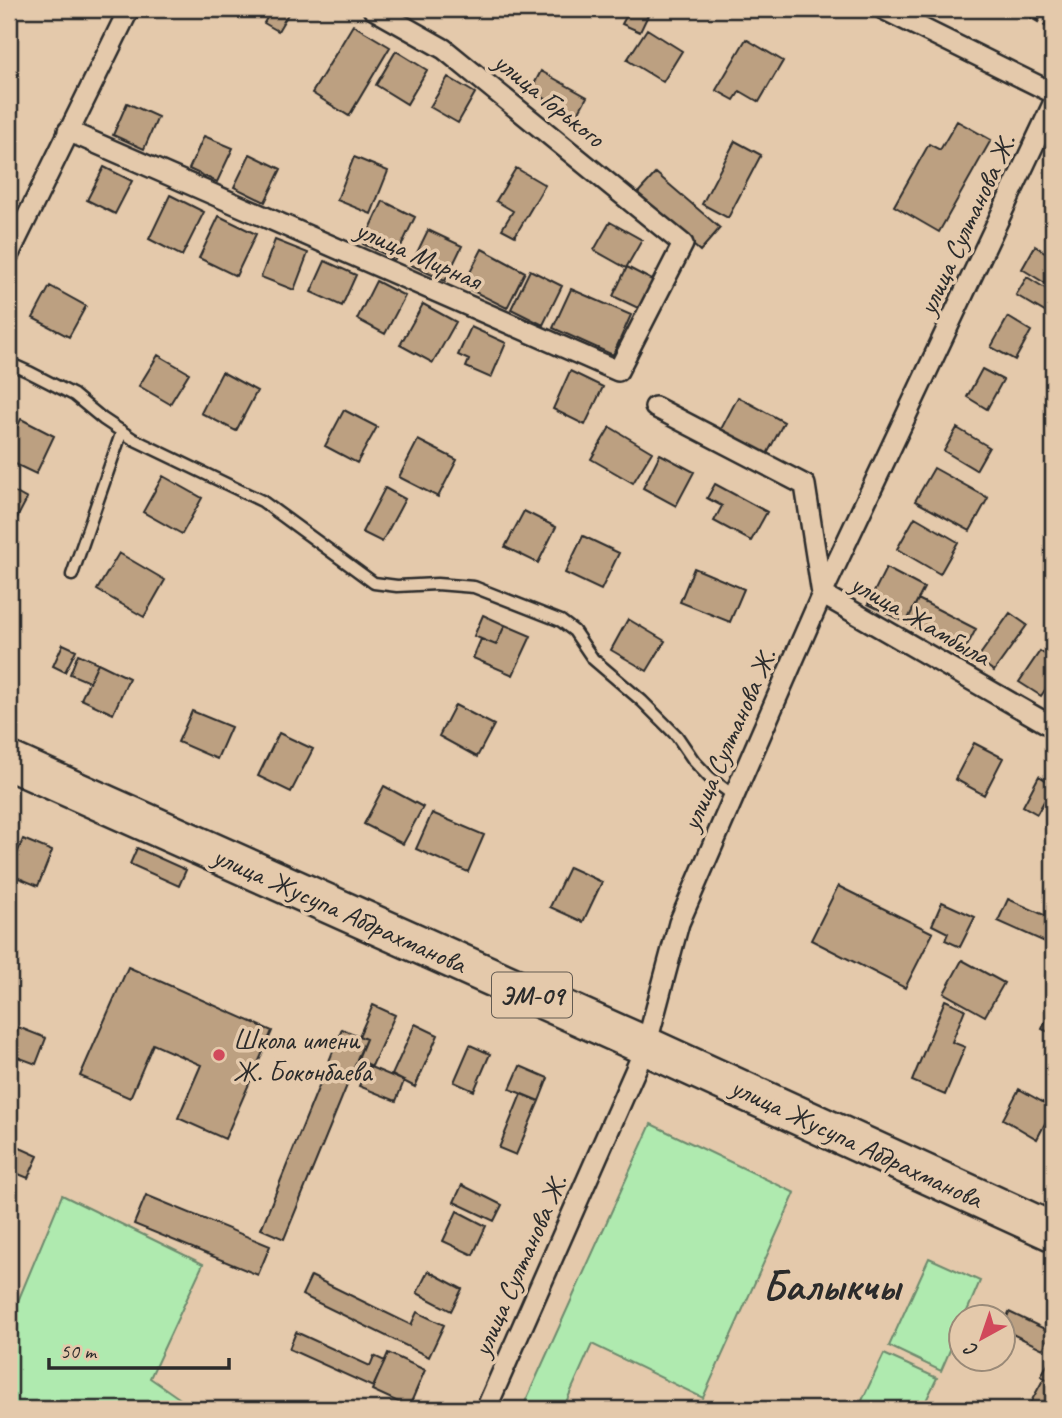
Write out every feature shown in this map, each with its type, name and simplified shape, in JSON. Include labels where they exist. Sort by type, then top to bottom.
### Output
[{"type":"highway","name":"улица Жусупа Абдрахманова","points":[[9,761],[646,1046],[1053,1232]]},
{"type":"street","points":[[9,254],[129,9]]},
{"type":"street","name":"улица Горького","points":[[373,9],[444,49],[683,244]]},
{"type":"street","points":[[883,9],[1053,93]]},
{"type":"street","name":"улица Султанова Ж.","points":[[486,1409],[646,1046],[679,923],[734,796],[822,594],[1053,104]]},
{"type":"street","name":"улица Мирная","points":[[68,131],[618,371],[683,244]]},
{"type":"street","name":"улица Жамбыла","points":[[655,407],[805,485],[822,594],[1053,727]]},
{"type":"lane","points":[[9,363],[74,396],[133,439],[262,501],[374,583],[474,587],[561,621],[574,631],[593,659],[642,701],[677,736],[709,777],[734,796]]},
{"type":"lane","points":[[72,575],[122,431]]},
{"type":"green space","points":[[651,1124],[795,1193],[703,1398],[592,1344],[563,1409],[522,1409]]},
{"type":"green space","points":[[62,1195],[203,1264],[150,1378],[189,1405],[187,1409],[9,1409],[9,1304],[16,1306]]},
{"type":"green space","points":[[929,1258],[980,1281],[971,1302],[946,1302],[946,1359],[941,1371],[889,1346]]},
{"type":"green space","points":[[884,1354],[937,1378],[922,1409],[858,1409]]},
{"type":"building","points":[[272,9],[291,9],[278,31],[264,23]]},
{"type":"building","points":[[630,9],[651,9],[640,32],[622,24]]},
{"type":"building","points":[[353,25],[390,47],[349,116],[312,93]]},
{"type":"building","points":[[647,29],[682,51],[663,82],[627,60]]},
{"type":"building","points":[[746,39],[783,61],[759,102],[740,91],[734,100],[716,90]]},
{"type":"building","points":[[396,51],[427,70],[407,104],[376,85]]},
{"type":"building","points":[[541,71],[587,97],[576,117],[531,90]]},
{"type":"building","points":[[448,77],[475,93],[458,123],[430,107]]},
{"type":"building","points":[[127,103],[158,117],[144,149],[113,135]]},
{"type":"building","points":[[957,121],[991,140],[939,232],[894,206],[929,144],[940,150]]},
{"type":"building","points":[[204,136],[233,148],[217,182],[189,169]]},
{"type":"building","points":[[735,141],[761,155],[728,218],[702,204]]},
{"type":"building","points":[[250,154],[281,169],[265,202],[234,187]]},
{"type":"building","points":[[354,157],[388,171],[371,214],[337,200]]},
{"type":"building","points":[[104,167],[132,181],[115,214],[87,200]]},
{"type":"building","points":[[516,168],[545,185],[515,236],[502,229],[513,211],[496,201]]},
{"type":"building","points":[[656,173],[720,228],[700,251],[636,195]]},
{"type":"building","points":[[170,195],[204,212],[182,256],[149,239]]},
{"type":"building","points":[[383,201],[415,217],[395,259],[363,244]]},
{"type":"building","points":[[219,216],[256,234],[236,276],[199,258]]},
{"type":"building","points":[[610,222],[642,240],[626,268],[594,250]]},
{"type":"building","points":[[428,230],[462,246],[445,281],[411,265]]},
{"type":"building","points":[[275,240],[308,253],[294,290],[261,277]]},
{"type":"building","points":[[1035,246],[1053,257],[1053,288],[1022,269]]},
{"type":"building","points":[[482,249],[525,272],[507,308],[463,286]]},
{"type":"building","points":[[325,261],[356,275],[342,306],[311,292]]},
{"type":"building","points":[[627,267],[654,281],[640,309],[613,296]]},
{"type":"building","points":[[530,270],[562,286],[543,325],[511,309]]},
{"type":"building","points":[[1027,277],[1053,293],[1053,309],[1050,315],[1016,295]]},
{"type":"building","points":[[376,281],[405,296],[385,334],[357,319]]},
{"type":"building","points":[[50,286],[86,306],[69,337],[33,318]]},
{"type":"building","points":[[571,289],[631,315],[613,355],[553,328]]},
{"type":"building","points":[[423,304],[456,322],[433,363],[400,345]]},
{"type":"building","points":[[1008,317],[1031,331],[1015,360],[991,347]]},
{"type":"building","points":[[471,327],[506,343],[491,378],[466,367],[469,360],[458,355]]},
{"type":"building","points":[[158,355],[189,373],[170,404],[139,386]]},
{"type":"building","points":[[982,369],[1003,380],[987,409],[967,397]]},
{"type":"building","points":[[570,371],[603,387],[585,425],[553,409]]},
{"type":"building","points":[[222,372],[257,391],[236,431],[201,413]]},
{"type":"building","points":[[738,397],[784,422],[766,456],[720,431]]},
{"type":"building","points":[[344,410],[377,427],[357,463],[325,446]]},
{"type":"building","points":[[21,419],[54,436],[36,474],[9,461],[9,444]]},
{"type":"building","points":[[610,427],[652,452],[633,483],[591,459]]},
{"type":"building","points":[[957,428],[989,447],[976,470],[944,451]]},
{"type":"building","points":[[418,440],[457,460],[438,497],[399,477]]},
{"type":"building","points":[[660,454],[694,472],[676,506],[643,488]]},
{"type":"building","points":[[934,468],[988,498],[970,531],[915,501]]},
{"type":"building","points":[[163,476],[202,498],[182,534],[143,512]]},
{"type":"building","points":[[715,484],[767,512],[751,541],[714,521],[722,506],[707,498]]},
{"type":"building","points":[[385,488],[405,499],[382,542],[362,532]]},
{"type":"building","points":[[9,489],[27,499],[9,533]]},
{"type":"building","points":[[524,511],[556,527],[538,563],[505,547]]},
{"type":"building","points":[[915,517],[958,542],[940,574],[897,549]]},
{"type":"building","points":[[583,536],[619,553],[601,590],[565,573]]},
{"type":"building","points":[[119,553],[165,580],[144,617],[97,590]]},
{"type":"building","points":[[694,568],[744,589],[730,622],[680,602]]},
{"type":"building","points":[[886,568],[924,588],[906,623],[868,604]]},
{"type":"building","points":[[918,599],[976,629],[964,652],[906,623]]},
{"type":"building","points":[[1010,613],[1027,625],[994,671],[977,659]]},
{"type":"building","points":[[483,615],[505,625],[496,645],[474,636]]},
{"type":"building","points":[[628,619],[665,641],[647,671],[611,650]]},
{"type":"building","points":[[505,625],[531,636],[513,675],[473,658],[481,639],[496,645]]},
{"type":"building","points":[[63,644],[76,650],[65,672],[53,666]]},
{"type":"building","points":[[1040,651],[1053,660],[1053,678],[1041,696],[1019,682]]},
{"type":"building","points":[[78,654],[98,663],[89,682],[70,674]]},
{"type":"building","points":[[98,663],[129,678],[113,714],[81,699]]},
{"type":"building","points":[[455,705],[494,725],[477,757],[439,736]]},
{"type":"building","points":[[192,711],[231,727],[217,759],[178,742]]},
{"type":"building","points":[[279,733],[313,749],[291,792],[258,776]]},
{"type":"building","points":[[974,743],[1003,758],[984,795],[955,779]]},
{"type":"building","points":[[1039,776],[1053,785],[1037,814],[1023,806]]},
{"type":"building","points":[[384,786],[423,807],[403,844],[364,824]]},
{"type":"building","points":[[432,813],[484,835],[468,872],[416,849]]},
{"type":"building","points":[[23,839],[52,851],[38,886],[9,874]]},
{"type":"building","points":[[137,848],[186,870],[179,886],[130,864]]},
{"type":"building","points":[[569,867],[602,882],[583,922],[550,907]]},
{"type":"building","points":[[838,886],[933,933],[905,988],[811,940]]},
{"type":"building","points":[[1008,899],[1053,919],[1045,942],[998,921]]},
{"type":"building","points":[[942,902],[975,917],[960,947],[945,940],[948,933],[932,925]]},
{"type":"building","points":[[962,960],[1004,983],[985,1016],[944,993]]},
{"type":"building","name":"Школа имени Ж. Боконбаева","points":[[128,967],[272,1031],[225,1139],[178,1118],[201,1065],[153,1044],[130,1098],[80,1076]]},
{"type":"building","points":[[945,1000],[965,1009],[952,1042],[965,1047],[945,1095],[912,1081]]},
{"type":"building","points":[[1053,1004],[1053,1034],[1042,1029]]},
{"type":"building","points":[[373,1005],[395,1015],[372,1066],[357,1059],[366,1039],[359,1036]]},
{"type":"building","points":[[415,1024],[438,1035],[415,1087],[392,1075]]},
{"type":"building","points":[[18,1027],[46,1038],[36,1064],[9,1054]]},
{"type":"building","points":[[342,1029],[366,1039],[284,1239],[261,1229]]},
{"type":"building","points":[[470,1045],[490,1054],[474,1091],[454,1082]]},
{"type":"building","points":[[368,1066],[404,1081],[396,1101],[359,1086]]},
{"type":"building","points":[[520,1066],[548,1078],[539,1101],[510,1089]]},
{"type":"building","points":[[1019,1089],[1053,1108],[1037,1139],[1003,1119]]},
{"type":"building","points":[[521,1094],[539,1101],[516,1155],[499,1148]]},
{"type":"building","points":[[9,1143],[38,1156],[28,1178],[9,1170]]},
{"type":"building","points":[[462,1185],[502,1205],[494,1221],[454,1202]]},
{"type":"building","points":[[146,1195],[270,1246],[258,1275],[134,1224]]},
{"type":"building","points":[[457,1211],[486,1226],[473,1255],[443,1241]]},
{"type":"building","points":[[428,1271],[462,1289],[451,1311],[417,1293]]},
{"type":"building","points":[[311,1276],[411,1325],[417,1312],[444,1325],[429,1357],[302,1295]]},
{"type":"building","points":[[1016,1315],[1051,1332],[1043,1349],[1016,1336]]},
{"type":"building","points":[[296,1332],[370,1366],[374,1356],[385,1361],[373,1387],[289,1349]]},
{"type":"building","points":[[388,1353],[425,1370],[409,1407],[372,1390]]},
{"type":"building","points":[[1053,1354],[1053,1383],[1041,1376]]},
{"type":"building","points":[[1044,1378],[1053,1383],[1052,1409],[1027,1409]]},
{"type":"railway","points":[[1018,9],[1053,29]]},
{"type":"place","name":"Школа имени Ж. Боконбаева","points":[[219,1055]]},
{"type":"district","name":"Балыкчы","points":[[831,1285]]}]
